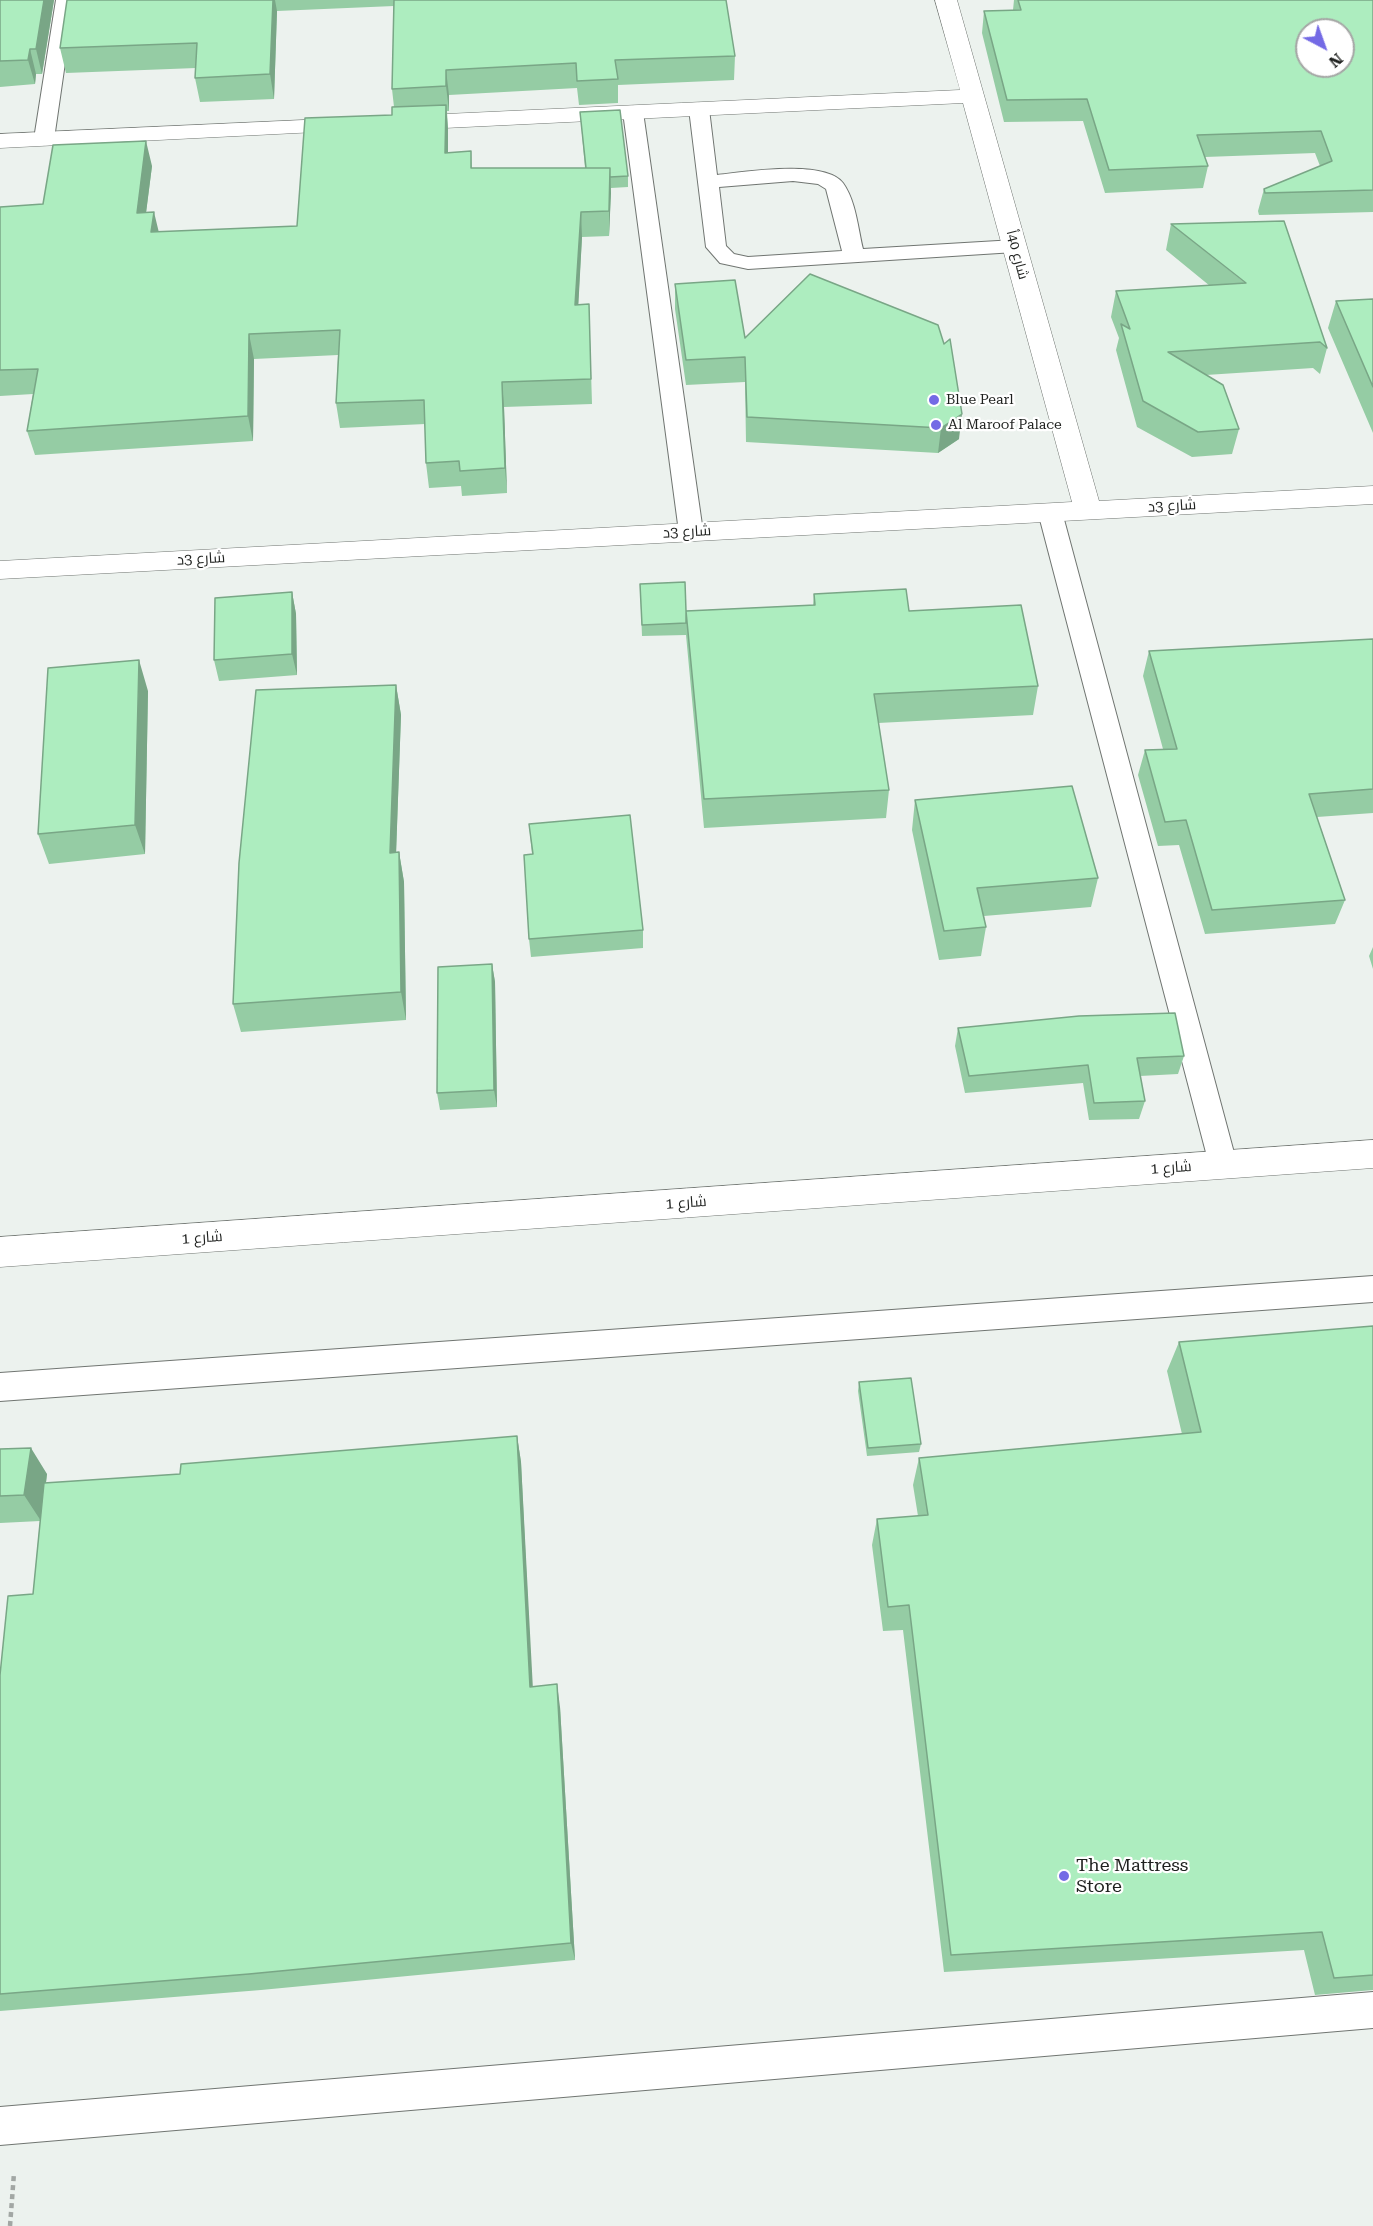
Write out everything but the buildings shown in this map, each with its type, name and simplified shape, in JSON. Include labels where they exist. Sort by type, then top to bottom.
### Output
[{"type":"street","name":"شارع 40أ","points":[[946,0],[1088,511]]},
{"type":"street","points":[[0,141],[973,96]]},
{"type":"street","name":"شارع 3د","points":[[0,570],[1373,495]]},
{"type":"street","name":"شارع 1","points":[[0,1252],[1373,1154]]},
{"type":"lane","points":[[44,139],[65,0]]},
{"type":"lane","points":[[699,109],[706,182],[716,246],[727,259],[748,263],[1015,246]]},
{"type":"lane","points":[[633,112],[691,532]]},
{"type":"lane","points":[[706,182],[803,175],[826,179],[837,191],[854,256]]},
{"type":"lane","points":[[1050,512],[1223,1164]]},
{"type":"lane","points":[[0,1387],[1373,1289]]},
{"type":"lane","points":[[0,2126],[1373,2010]]},
{"type":"place","name":"Blue Pearl","points":[[934,400]]},
{"type":"place","name":"Al Maroof Palace","points":[[936,425]]},
{"type":"place","name":"The Mattress Store","points":[[1064,1876]]}]
